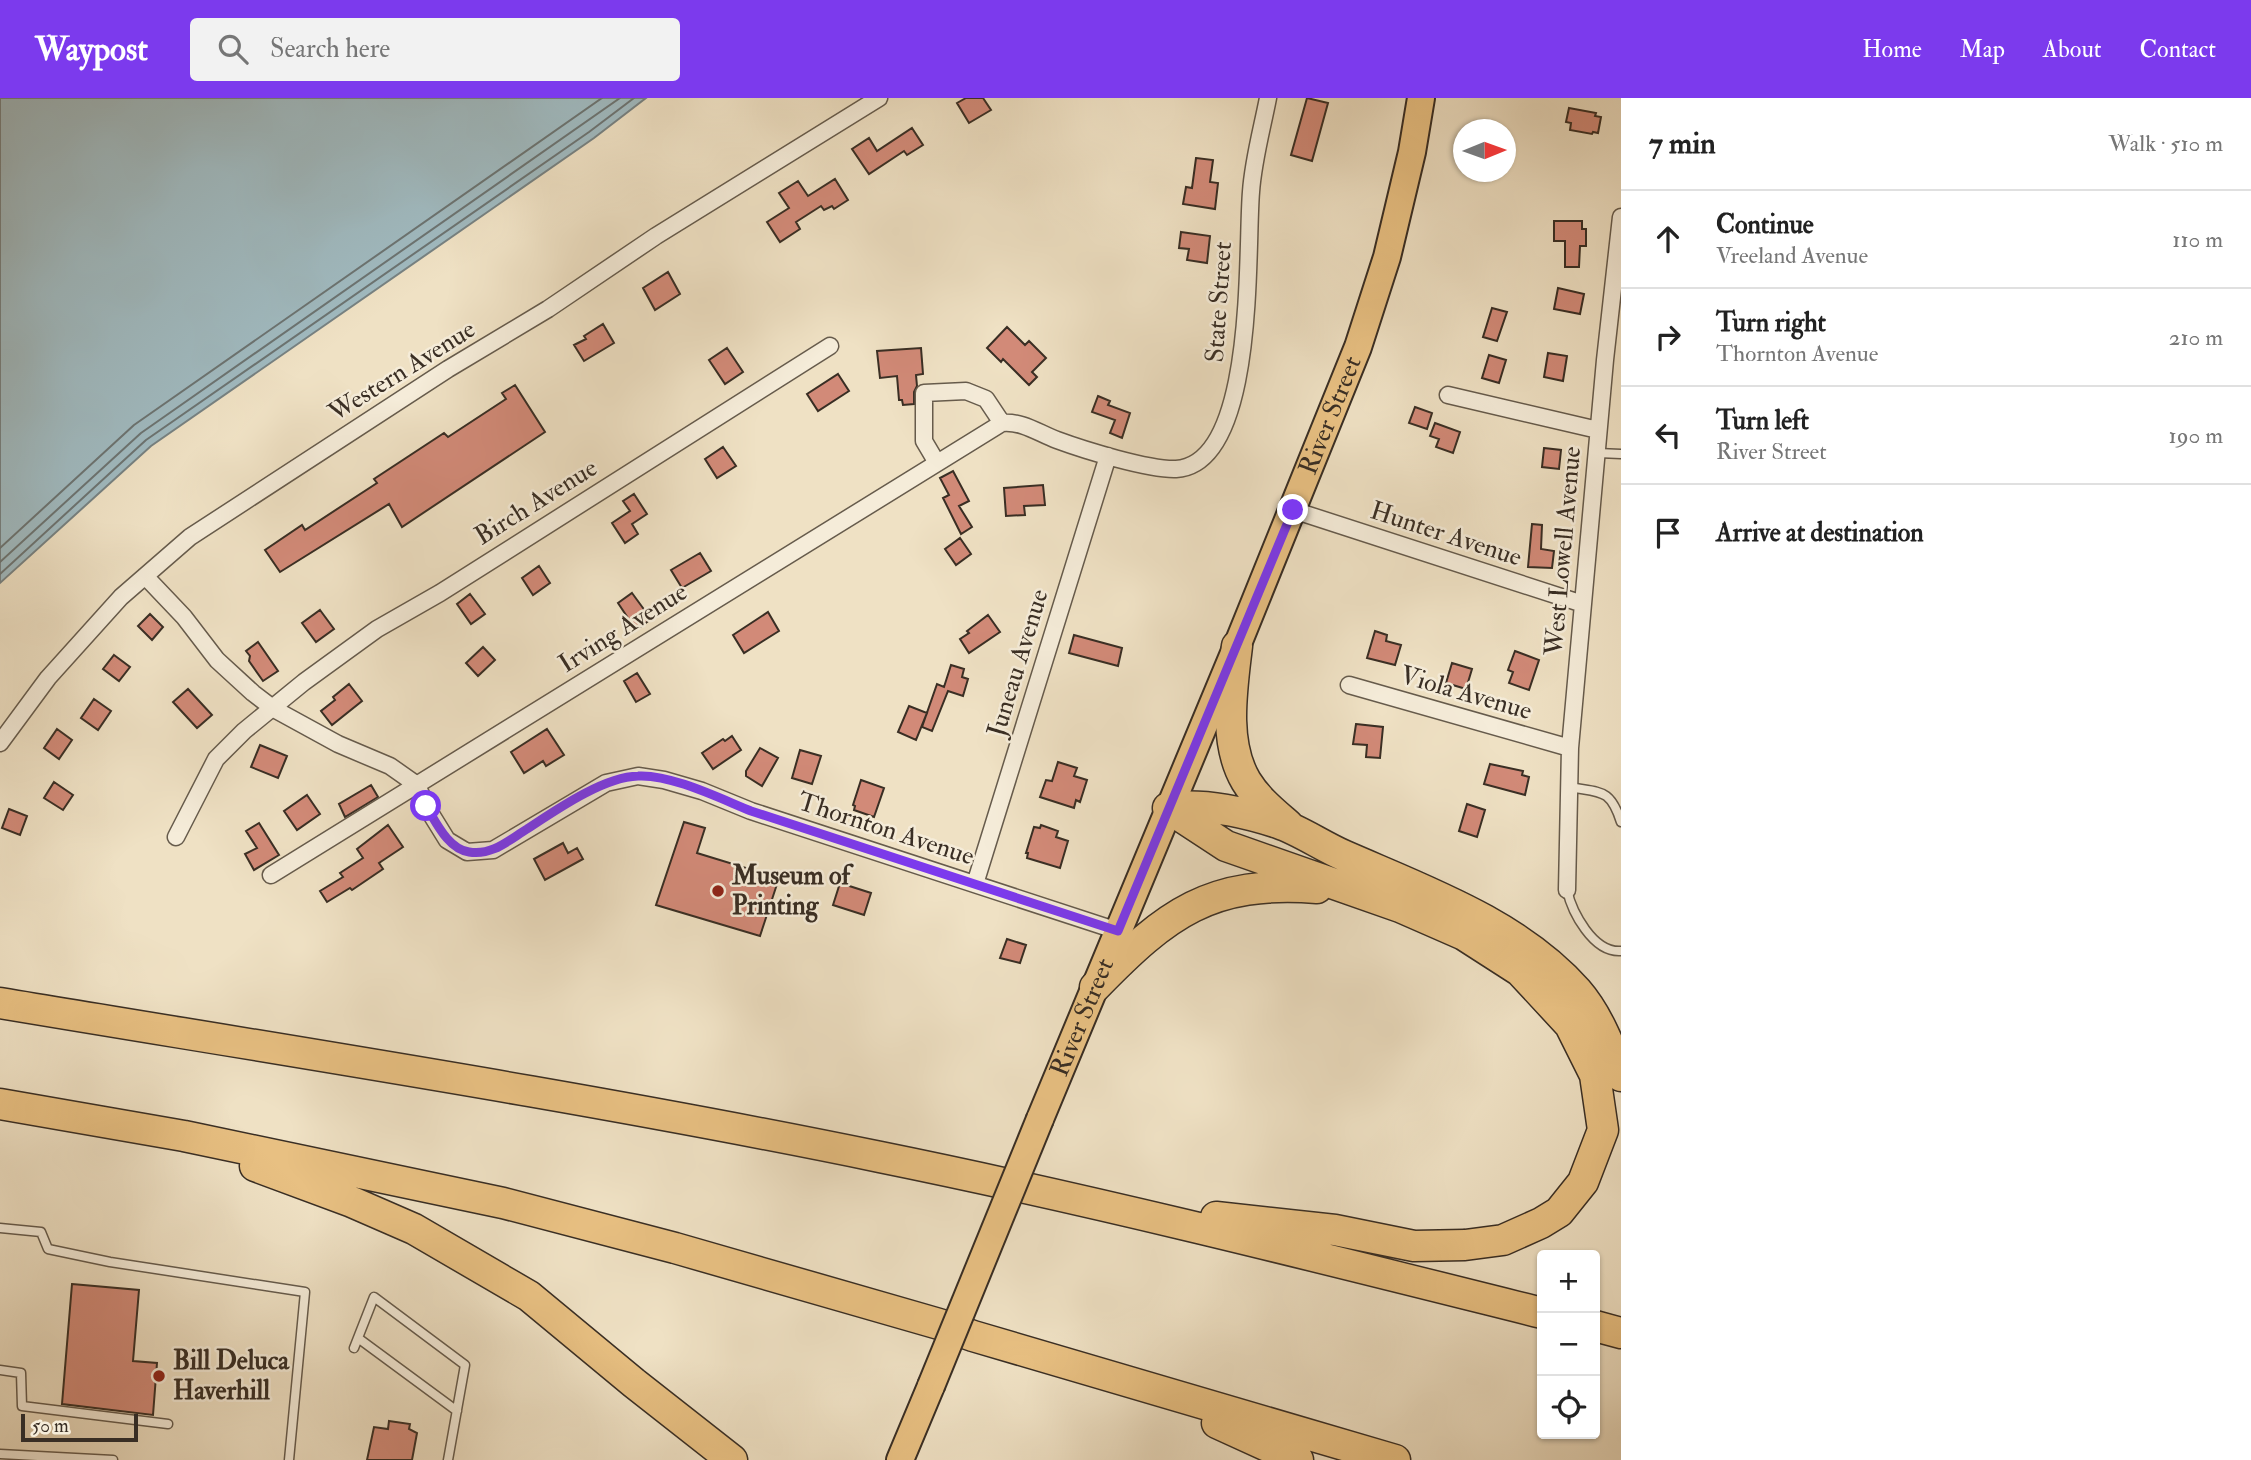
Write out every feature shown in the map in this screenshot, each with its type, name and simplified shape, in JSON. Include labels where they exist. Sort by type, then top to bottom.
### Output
[{"type":"highway","points":[[1237,646],[1231,699],[1234,746],[1245,779],[1262,802],[1296,832]]},
{"type":"highway","points":[[1168,808],[1207,806],[1279,823],[1472,914],[1536,953],[1578,992],[1604,1033],[1621,1076]]},
{"type":"highway","points":[[1095,1204],[1335,1230],[1414,1246],[1465,1245],[1503,1240],[1559,1212],[1583,1182],[1603,1130],[1595,1075],[1570,1026],[1520,971],[1464,935],[1400,907],[1226,846],[1168,808]]},
{"type":"highway","points":[[1095,987],[1136,945],[1161,925],[1198,902],[1256,889],[1292,886],[1345,889]]},
{"type":"highway","points":[[0,1003],[626,1107],[882,1157],[1095,1204],[1537,1312]]},
{"type":"highway","points":[[0,1104],[184,1136],[503,1203],[675,1248],[939,1324],[1395,1460]]},
{"type":"highway","points":[[184,1136],[280,1176],[352,1202],[414,1229],[467,1258],[529,1296],[634,1384],[732,1460]]},
{"type":"highway","points":[[1600,1327],[1621,1333]]},
{"type":"highway","points":[[1118,1379],[1298,1460]]},
{"type":"main road","name":"River Street","points":[[900,1460],[1358,347],[1387,257],[1412,152],[1421,98]]},
{"type":"street","name":"Western Avenue","points":[[0,743],[48,678],[121,597],[190,537],[448,369],[548,309],[656,236],[879,98]]},
{"type":"street","name":"State Street","points":[[1002,423],[1024,425],[1056,440],[1108,456],[1162,468],[1188,467],[1207,456],[1222,429],[1233,400],[1243,345],[1252,180],[1268,98]]},
{"type":"street","name":"West Lowell Avenue","points":[[1567,890],[1570,748],[1598,430],[1621,217]]},
{"type":"street","name":"Birch Avenue","points":[[176,837],[216,759],[244,731],[304,682],[377,629],[440,593],[830,346]]},
{"type":"street","points":[[937,463],[924,442],[924,393],[966,391],[986,399],[1002,423]]},
{"type":"street","points":[[1448,396],[1598,430]]},
{"type":"street","name":"Irving Avenue","points":[[271,875],[1002,423]]},
{"type":"street","name":"Juneau Avenue","points":[[975,884],[1108,456]]},
{"type":"street","name":"Hunter Avenue","points":[[1293,510],[1583,604]]},
{"type":"street","points":[[145,576],[184,617],[217,660],[274,709],[338,744],[390,766],[417,785]]},
{"type":"street","name":"Viola Avenue","points":[[1349,685],[1570,748]]},
{"type":"street","name":"Thornton Avenue","points":[[417,785],[447,839],[467,852],[493,850],[606,783],[638,776],[702,791],[751,811],[1118,931]]},
{"type":"lane","points":[[1598,453],[1621,454]]},
{"type":"lane","points":[[1569,787],[1607,794],[1614,802],[1621,822]]},
{"type":"lane","points":[[1567,890],[1571,906],[1585,930],[1607,947],[1621,951]]},
{"type":"lane","points":[[0,1228],[41,1232],[48,1249],[110,1262],[305,1292],[289,1460]]},
{"type":"lane","points":[[354,1348],[374,1297],[465,1365],[448,1460]]},
{"type":"lane","points":[[358,1338],[457,1411]]},
{"type":"lane","points":[[0,1370],[21,1373],[22,1405],[168,1424]]},
{"type":"lane","points":[[0,1454],[113,1460]]},
{"type":"water","points":[[0,98],[646,98],[594,138],[151,446],[0,583]]},
{"type":"building","points":[[966,98],[983,98],[991,110],[969,123],[957,103]]},
{"type":"building","points":[[1307,98],[1328,103],[1312,161],[1291,155]]},
{"type":"building","points":[[1569,108],[1596,113],[1595,116],[1601,117],[1598,133],[1570,130],[1571,123],[1566,122]]},
{"type":"building","points":[[912,128],[923,145],[907,155],[904,151],[869,174],[852,149],[869,138],[877,151]]},
{"type":"building","points":[[1196,158],[1213,160],[1210,182],[1218,183],[1215,209],[1183,204],[1186,187],[1192,188]]},
{"type":"building","points":[[835,179],[848,200],[834,209],[832,206],[824,210],[821,206],[796,222],[800,229],[780,242],[767,222],[789,208],[779,193],[798,181],[808,196]]},
{"type":"building","points":[[1554,221],[1582,221],[1582,229],[1586,229],[1586,246],[1580,246],[1579,267],[1565,267],[1565,241],[1554,241]]},
{"type":"building","points":[[1181,232],[1210,236],[1207,263],[1187,260],[1189,249],[1179,248]]},
{"type":"building","points":[[668,272],[680,294],[655,310],[643,288]]},
{"type":"building","points":[[1558,288],[1584,294],[1580,314],[1554,309]]},
{"type":"building","points":[[1492,308],[1507,312],[1497,341],[1483,337]]},
{"type":"building","points":[[603,324],[614,343],[584,361],[574,345],[586,339],[584,336]]},
{"type":"building","points":[[1007,327],[1025,345],[1029,341],[1046,358],[1032,372],[1037,377],[1029,385],[1003,359],[1001,362],[987,348]]},
{"type":"building","points":[[727,348],[743,372],[725,384],[709,360]]},
{"type":"building","points":[[921,348],[923,374],[916,375],[914,404],[903,405],[902,400],[899,400],[897,376],[880,378],[877,351]]},
{"type":"building","points":[[1548,353],[1567,356],[1563,381],[1544,377]]},
{"type":"building","points":[[1489,355],[1506,360],[1499,383],[1482,378]]},
{"type":"building","points":[[838,374],[849,391],[818,411],[807,394]]},
{"type":"building","points":[[515,385],[545,432],[402,527],[389,504],[280,572],[265,550],[302,525],[305,530],[377,483],[374,479],[444,433],[448,437],[506,399],[502,393]]},
{"type":"building","points":[[1098,396],[1110,401],[1108,405],[1130,413],[1122,438],[1110,433],[1115,420],[1092,412]]},
{"type":"building","points":[[1415,407],[1432,413],[1427,429],[1409,423]]},
{"type":"building","points":[[1435,423],[1460,432],[1453,453],[1436,447],[1439,439],[1430,436]]},
{"type":"building","points":[[723,447],[736,466],[717,478],[705,459]]},
{"type":"building","points":[[1544,448],[1561,450],[1559,469],[1542,467]]},
{"type":"building","points":[[953,471],[969,501],[959,506],[972,527],[961,534],[943,498],[949,495],[940,478]]},
{"type":"building","points":[[1043,485],[1045,505],[1024,506],[1025,515],[1006,516],[1004,488]]},
{"type":"building","points":[[634,494],[647,514],[632,524],[638,534],[625,543],[612,523],[630,511],[623,501]]},
{"type":"building","points":[[1532,524],[1542,525],[1541,549],[1554,551],[1552,568],[1528,567]]},
{"type":"building","points":[[960,538],[971,554],[956,565],[945,549]]},
{"type":"building","points":[[700,553],[711,571],[682,588],[671,570]]},
{"type":"building","points":[[539,566],[550,583],[533,595],[522,578]]},
{"type":"building","points":[[632,593],[651,619],[636,630],[618,603]]},
{"type":"building","points":[[470,594],[485,614],[471,624],[457,604]]},
{"type":"building","points":[[320,610],[334,629],[316,642],[302,623]]},
{"type":"building","points":[[768,612],[779,631],[744,653],[733,635]]},
{"type":"building","points":[[150,614],[163,627],[152,640],[138,626]]},
{"type":"building","points":[[988,615],[1000,632],[969,653],[960,639]]},
{"type":"building","points":[[1375,631],[1387,635],[1386,641],[1401,645],[1395,665],[1367,658]]},
{"type":"building","points":[[1074,635],[1122,648],[1118,666],[1069,653]]},
{"type":"building","points":[[258,642],[278,671],[263,681],[249,661],[250,656],[246,651]]},
{"type":"building","points":[[483,647],[495,660],[478,676],[466,663]]},
{"type":"building","points":[[1515,651],[1539,660],[1529,690],[1509,683],[1513,672],[1508,670]]},
{"type":"building","points":[[114,655],[130,667],[119,681],[103,669]]},
{"type":"building","points":[[1452,663],[1472,669],[1466,689],[1446,683]]},
{"type":"building","points":[[951,665],[964,669],[962,677],[968,679],[963,696],[948,691],[932,731],[922,727],[937,684],[944,687]]},
{"type":"building","points":[[637,673],[650,694],[636,702],[624,681]]},
{"type":"building","points":[[349,684],[362,701],[332,725],[321,711]]},
{"type":"building","points":[[188,689],[212,715],[197,728],[173,702]]},
{"type":"building","points":[[94,699],[111,711],[98,730],[81,718]]},
{"type":"building","points":[[909,706],[927,713],[916,740],[898,732]]},
{"type":"building","points":[[1356,724],[1383,727],[1380,758],[1366,757],[1367,745],[1353,744]]},
{"type":"building","points":[[57,729],[72,740],[59,759],[44,748]]},
{"type":"building","points":[[547,729],[564,755],[546,766],[543,761],[524,773],[511,752]]},
{"type":"building","points":[[732,736],[741,750],[713,769],[702,753]]},
{"type":"building","points":[[260,745],[287,756],[278,778],[251,767]]},
{"type":"building","points":[[760,748],[778,758],[762,786],[746,776],[746,771]]},
{"type":"building","points":[[800,750],[821,756],[812,784],[792,778]]},
{"type":"building","points":[[1058,762],[1077,768],[1074,776],[1087,780],[1080,802],[1076,800],[1074,808],[1040,797],[1046,780],[1052,781]]},
{"type":"building","points":[[1490,764],[1523,771],[1522,775],[1529,777],[1525,795],[1484,784]]},
{"type":"building","points":[[861,780],[884,788],[874,817],[854,810],[853,805]]},
{"type":"building","points":[[54,782],[73,795],[63,810],[44,798]]},
{"type":"building","points":[[371,785],[378,797],[345,817],[339,804]]},
{"type":"building","points":[[307,795],[320,814],[297,830],[284,811]]},
{"type":"building","points":[[1467,804],[1485,810],[1477,837],[1459,831]]},
{"type":"building","points":[[9,809],[27,816],[20,835],[2,828]]},
{"type":"building","name":"Museum of Printing","points":[[684,822],[705,828],[697,853],[779,878],[760,936],[656,905]]},
{"type":"building","points":[[259,823],[279,855],[254,870],[245,854],[257,848],[246,831]]},
{"type":"building","points":[[388,825],[403,847],[379,863],[383,869],[352,890],[350,888],[327,902],[320,891],[343,877],[340,873],[363,858],[357,849]]},
{"type":"building","points":[[1041,825],[1058,831],[1056,837],[1068,841],[1060,868],[1027,858],[1034,827],[1040,828]]},
{"type":"building","points":[[563,843],[568,853],[577,848],[583,859],[545,880],[534,859]]},
{"type":"building","points":[[840,883],[871,893],[864,915],[833,905]]},
{"type":"building","points":[[1007,939],[1026,945],[1020,963],[1000,958]]},
{"type":"building","points":[[72,1284],[139,1290],[133,1361],[157,1363],[153,1415],[62,1404]]},
{"type":"building","points":[[389,1421],[410,1424],[409,1429],[417,1433],[412,1460],[367,1460],[374,1427],[388,1429]]},
{"type":"place","name":"Museum of Printing","points":[[718,891]]},
{"type":"place","name":"Bill Deluca Haverhill","points":[[159,1376]]},
{"type":"route","points":[[426,806],[447,839],[467,852],[493,850],[606,783],[638,776],[664,780],[1118,931],[1293,510]]}]
